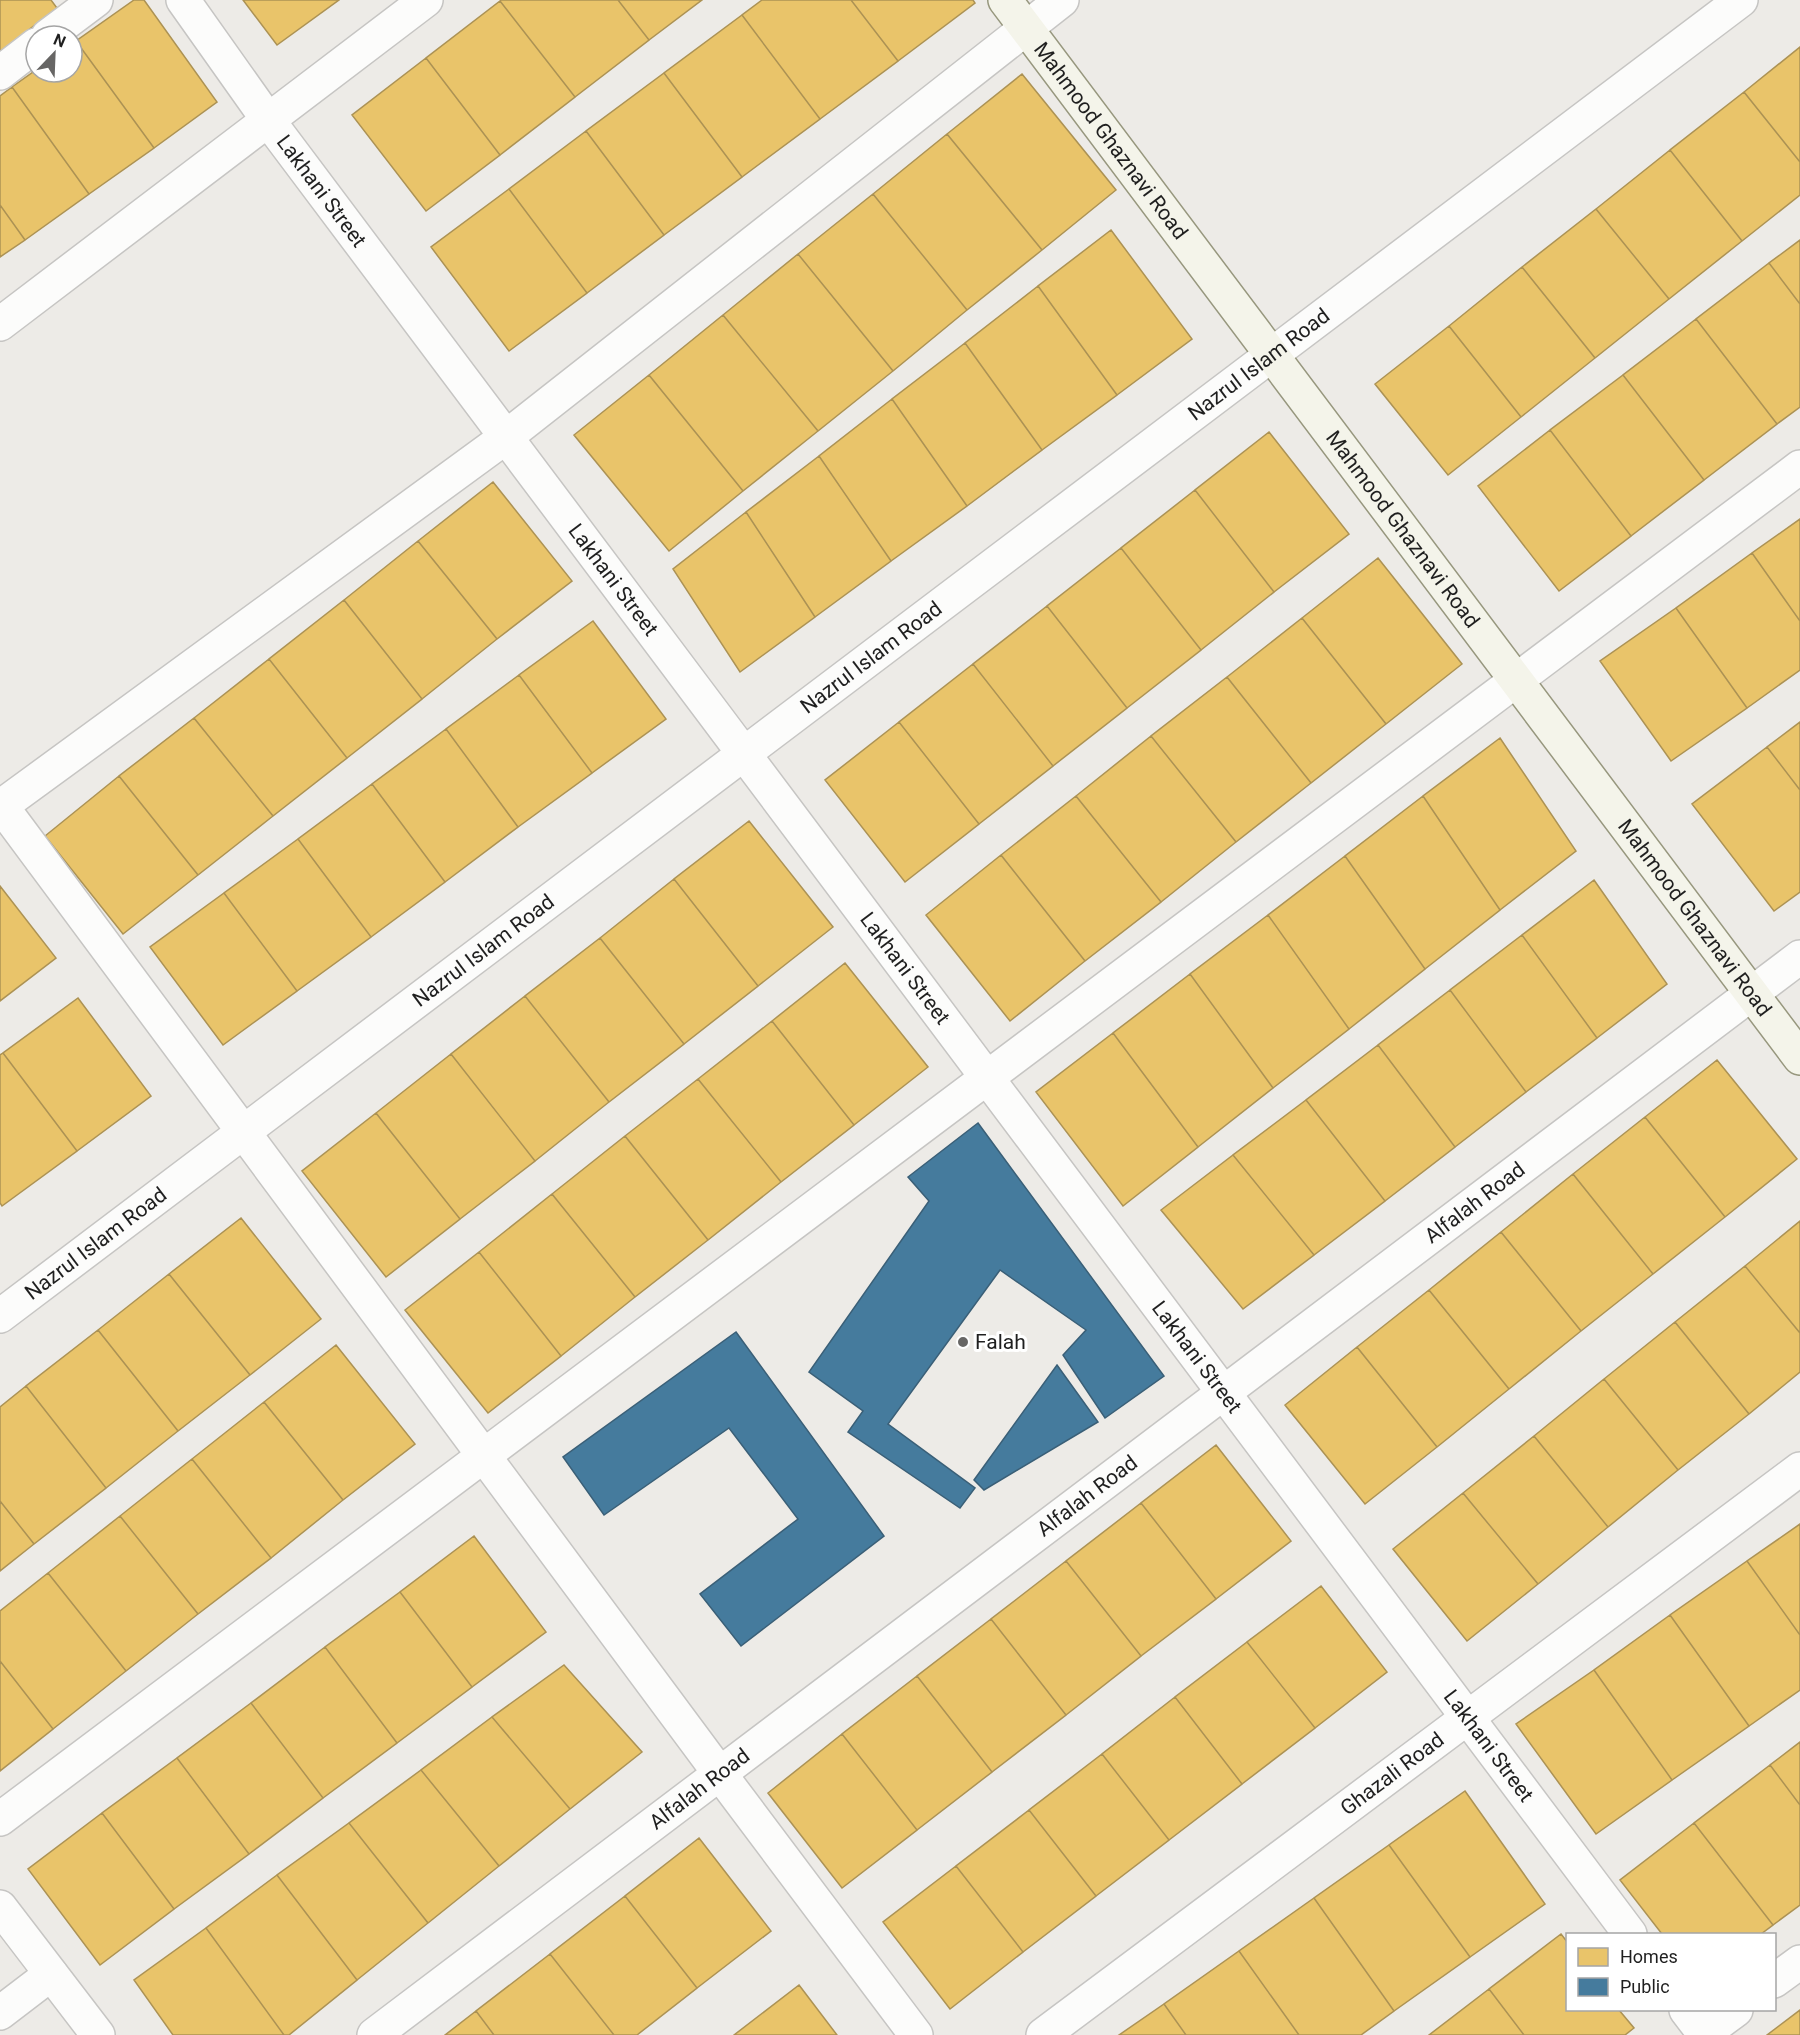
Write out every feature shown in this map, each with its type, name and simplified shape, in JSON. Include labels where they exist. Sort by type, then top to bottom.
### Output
[{"type":"street","points":[[64,24],[96,0]]},
{"type":"street","name":"Lakhani Street","points":[[183,0],[268,120],[1628,1933]]},
{"type":"street","points":[[0,324],[426,0]]},
{"type":"street","name":"Mahmood Ghaznavi Road","points":[[1005,0],[1800,1058]]},
{"type":"street","points":[[915,2035],[0,806],[506,437],[1062,0]]},
{"type":"street","name":"Nazrul Islam Road","points":[[0,1316],[1742,0]]},
{"type":"street","points":[[0,72],[24,54]]},
{"type":"street","points":[[0,1819],[1800,467]]},
{"type":"street","name":"Alfalah Road","points":[[374,2035],[1800,957]]},
{"type":"street","name":"Ghazali Road","points":[[1043,2035],[1800,1469]]},
{"type":"street","points":[[0,1907],[98,2035]]},
{"type":"street","points":[[1776,1980],[1800,1962]]},
{"type":"street","points":[[0,2013],[51,1974]]},
{"type":"street","points":[[1699,2028],[1734,2011]]},
{"type":"building: Homes","points":[[0,0],[51,0],[57,8],[36,24],[24,24],[24,33],[0,52]]},
{"type":"building: Homes","points":[[134,0],[144,0],[217,102],[154,148],[84,52],[84,35]]},
{"type":"building: Homes","points":[[243,0],[339,0],[277,45]]},
{"type":"building: Homes","points":[[501,0],[618,0],[649,40],[575,97]]},
{"type":"building: Homes","points":[[618,0],[702,0],[649,40]]},
{"type":"building: Homes","points":[[762,0],[851,0],[898,61],[820,119],[742,15]]},
{"type":"building: Homes","points":[[851,0],[973,0],[975,3],[898,61]]},
{"type":"building: Homes","points":[[500,1],[575,97],[500,155],[426,58]]},
{"type":"building: Homes","points":[[742,15],[820,119],[742,177],[664,73]]},
{"type":"building: Homes","points":[[1800,47],[1800,162],[1744,92]]},
{"type":"building: Homes","points":[[84,52],[154,148],[89,194],[12,87],[24,78],[24,84],[84,84]]},
{"type":"building: Homes","points":[[426,58],[500,155],[426,211],[352,115]]},
{"type":"building: Homes","points":[[664,73],[742,177],[664,235],[586,131]]},
{"type":"building: Homes","points":[[1022,74],[1116,190],[1042,250],[947,134]]},
{"type":"building: Homes","points":[[12,87],[89,194],[25,240],[0,205],[0,96]]},
{"type":"building: Homes","points":[[1744,92],[1800,162],[1800,195],[1742,241],[1670,150]]},
{"type":"building: Homes","points":[[586,131],[664,235],[587,293],[509,189]]},
{"type":"building: Homes","points":[[947,134],[1042,250],[967,310],[873,194]]},
{"type":"building: Homes","points":[[1670,150],[1742,241],[1669,299],[1596,209]]},
{"type":"building: Homes","points":[[509,189],[587,293],[509,351],[431,247]]},
{"type":"building: Homes","points":[[873,194],[967,310],[893,371],[798,254]]},
{"type":"building: Homes","points":[[0,205],[25,240],[0,257]]},
{"type":"building: Homes","points":[[1596,209],[1669,299],[1595,358],[1522,267]]},
{"type":"building: Homes","points":[[1111,230],[1192,339],[1117,395],[1038,286]]},
{"type":"building: Homes","points":[[1800,240],[1800,304],[1769,263]]},
{"type":"building: Homes","points":[[798,254],[893,371],[818,431],[723,315]]},
{"type":"building: Homes","points":[[1769,263],[1800,304],[1800,407],[1777,424],[1696,319]]},
{"type":"building: Homes","points":[[1522,267],[1595,358],[1521,417],[1449,326]]},
{"type":"building: Homes","points":[[1038,286],[1117,395],[1042,450],[965,343]]},
{"type":"building: Homes","points":[[723,315],[818,431],[743,491],[649,375]]},
{"type":"building: Homes","points":[[1696,319],[1777,424],[1704,480],[1623,375]]},
{"type":"building: Homes","points":[[1449,326],[1521,417],[1448,475],[1375,384]]},
{"type":"building: Homes","points":[[965,343],[1042,450],[967,506],[892,399]]},
{"type":"building: Homes","points":[[649,375],[743,491],[669,551],[574,435]]},
{"type":"building: Homes","points":[[1623,375],[1704,480],[1631,536],[1550,430]]},
{"type":"building: Homes","points":[[892,399],[967,506],[891,561],[819,456]]},
{"type":"building: Homes","points":[[1550,430],[1631,536],[1559,591],[1478,486]]},
{"type":"building: Homes","points":[[1269,432],[1349,534],[1274,592],[1195,490]]},
{"type":"building: Homes","points":[[819,456],[891,561],[815,617],[746,512]]},
{"type":"building: Homes","points":[[493,482],[572,581],[497,639],[418,541]]},
{"type":"building: Homes","points":[[1195,490],[1274,592],[1201,650],[1121,548]]},
{"type":"building: Homes","points":[[746,512],[815,617],[740,672],[673,569]]},
{"type":"building: Homes","points":[[1800,519],[1800,621],[1752,553]]},
{"type":"building: Homes","points":[[418,541],[497,639],[422,699],[344,600]]},
{"type":"building: Homes","points":[[1121,548],[1201,650],[1127,708],[1047,606]]},
{"type":"building: Homes","points":[[1752,553],[1800,621],[1800,670],[1747,708],[1676,608]]},
{"type":"building: Homes","points":[[1378,558],[1462,664],[1386,724],[1302,618]]},
{"type":"building: Homes","points":[[344,600],[422,699],[347,758],[269,659]]},
{"type":"building: Homes","points":[[1047,606],[1127,708],[1053,766],[973,664]]},
{"type":"building: Homes","points":[[1676,608],[1747,708],[1671,761],[1600,661]]},
{"type":"building: Homes","points":[[1302,618],[1386,724],[1311,783],[1227,677]]},
{"type":"building: Homes","points":[[593,621],[666,719],[592,773],[519,675]]},
{"type":"building: Homes","points":[[269,659],[347,758],[273,816],[194,718]]},
{"type":"building: Homes","points":[[973,664],[1053,766],[979,824],[899,722]]},
{"type":"building: Homes","points":[[519,675],[592,773],[518,827],[446,729]]},
{"type":"building: Homes","points":[[1227,677],[1311,783],[1236,842],[1151,736]]},
{"type":"building: Homes","points":[[194,718],[273,816],[198,875],[119,776]]},
{"type":"building: Homes","points":[[899,722],[979,824],[905,882],[825,780]]},
{"type":"building: Homes","points":[[1800,722],[1800,790],[1767,747]]},
{"type":"building: Homes","points":[[446,729],[518,827],[445,882],[372,784]]},
{"type":"building: Homes","points":[[1151,736],[1236,842],[1161,902],[1076,796]]},
{"type":"building: Homes","points":[[1500,738],[1576,851],[1500,910],[1423,796]]},
{"type":"building: Homes","points":[[1767,747],[1800,790],[1800,892],[1774,911],[1692,804]]},
{"type":"building: Homes","points":[[119,776],[198,875],[123,934],[45,836]]},
{"type":"building: Homes","points":[[372,784],[445,882],[371,937],[298,839]]},
{"type":"building: Homes","points":[[1076,796],[1161,902],[1085,961],[1001,855]]},
{"type":"building: Homes","points":[[1423,796],[1500,910],[1425,969],[1345,856]]},
{"type":"building: Homes","points":[[749,821],[833,927],[758,986],[674,879]]},
{"type":"building: Homes","points":[[298,839],[371,937],[297,991],[224,893]]},
{"type":"building: Homes","points":[[1001,855],[1085,961],[1010,1021],[926,915]]},
{"type":"building: Homes","points":[[1345,856],[1425,969],[1349,1029],[1268,915]]},
{"type":"building: Homes","points":[[674,879],[758,986],[684,1044],[600,938]]},
{"type":"building: Homes","points":[[1594,880],[1667,984],[1597,1038],[1522,935]]},
{"type":"building: Homes","points":[[0,886],[56,958],[0,1001]]},
{"type":"building: Homes","points":[[224,893],[297,991],[223,1045],[150,947]]},
{"type":"building: Homes","points":[[1268,915],[1349,1029],[1273,1088],[1190,974]]},
{"type":"building: Homes","points":[[1522,935],[1597,1038],[1526,1092],[1450,990]]},
{"type":"building: Homes","points":[[600,938],[684,1044],[609,1102],[525,996]]},
{"type":"building: Homes","points":[[845,963],[928,1067],[854,1125],[772,1021]]},
{"type":"building: Homes","points":[[1190,974],[1273,1088],[1198,1147],[1113,1033]]},
{"type":"building: Homes","points":[[1450,990],[1526,1092],[1455,1147],[1378,1045]]},
{"type":"building: Homes","points":[[525,996],[609,1102],[535,1161],[451,1054]]},
{"type":"building: Homes","points":[[78,998],[151,1096],[77,1151],[3,1053]]},
{"type":"building: Homes","points":[[772,1021],[854,1125],[781,1182],[698,1079]]},
{"type":"building: Homes","points":[[1113,1033],[1198,1147],[1123,1206],[1036,1092]]},
{"type":"building: Homes","points":[[1378,1045],[1455,1147],[1385,1201],[1306,1100]]},
{"type":"building: Homes","points":[[3,1053],[77,1151],[2,1206],[0,1203],[0,1055]]},
{"type":"building: Homes","points":[[451,1054],[535,1161],[460,1219],[376,1113]]},
{"type":"building: Homes","points":[[1717,1060],[1797,1159],[1725,1217],[1645,1117]]},
{"type":"building: Homes","points":[[698,1079],[781,1182],[708,1240],[625,1136]]},
{"type":"building: Homes","points":[[1306,1100],[1385,1201],[1314,1255],[1233,1155]]},
{"type":"building: Homes","points":[[376,1113],[460,1219],[386,1277],[302,1171]]},
{"type":"building: Homes","points":[[1645,1117],[1725,1217],[1653,1274],[1573,1174]]},
{"type":"building: Homes","points":[[625,1136],[708,1240],[635,1297],[552,1194]]},
{"type":"building: Homes","points":[[1233,1155],[1314,1255],[1243,1309],[1161,1210]]},
{"type":"building: Homes","points":[[1573,1174],[1653,1274],[1581,1331],[1501,1232]]},
{"type":"building: Homes","points":[[552,1194],[635,1297],[561,1356],[479,1252]]},
{"type":"building: Homes","points":[[241,1218],[321,1319],[250,1375],[169,1274]]},
{"type":"building: Homes","points":[[1800,1221],[1800,1333],[1745,1266]]},
{"type":"building: Homes","points":[[1501,1232],[1581,1331],[1509,1389],[1429,1290]]},
{"type":"building: Homes","points":[[479,1252],[561,1356],[488,1413],[405,1310]]},
{"type":"building: Homes","points":[[1745,1266],[1800,1333],[1800,1372],[1749,1414],[1675,1322]]},
{"type":"building: Homes","points":[[169,1274],[250,1375],[178,1431],[98,1330]]},
{"type":"building: Homes","points":[[1429,1290],[1509,1389],[1437,1447],[1357,1347]]},
{"type":"building: Homes","points":[[1675,1322],[1749,1414],[1678,1470],[1604,1379]]},
{"type":"building: Homes","points":[[98,1330],[178,1431],[106,1488],[26,1386]]},
{"type":"building: Homes","points":[[336,1345],[415,1444],[343,1500],[264,1402]]},
{"type":"building: Homes","points":[[1357,1347],[1437,1447],[1365,1504],[1285,1405]]},
{"type":"building: Homes","points":[[1604,1379],[1678,1470],[1608,1527],[1534,1436]]},
{"type":"building: Homes","points":[[26,1386],[106,1488],[34,1544],[0,1501],[0,1407]]},
{"type":"building: Homes","points":[[264,1402],[343,1500],[271,1558],[192,1459]]},
{"type":"building: Homes","points":[[1534,1436],[1608,1527],[1538,1584],[1463,1493]]},
{"type":"building: Homes","points":[[1216,1445],[1291,1541],[1216,1599],[1141,1503]]},
{"type":"building: Homes","points":[[192,1459],[271,1558],[198,1614],[120,1516]]},
{"type":"building: Homes","points":[[1463,1493],[1538,1584],[1467,1641],[1393,1549]]},
{"type":"building: Homes","points":[[0,1501],[34,1544],[0,1571]]},
{"type":"building: Homes","points":[[1141,1503],[1216,1599],[1141,1656],[1066,1561]]},
{"type":"building: Homes","points":[[120,1516],[198,1614],[126,1671],[48,1573]]},
{"type":"building: Homes","points":[[1800,1524],[1800,1635],[1747,1561]]},
{"type":"building: Homes","points":[[474,1536],[546,1632],[472,1687],[400,1592]]},
{"type":"building: Homes","points":[[1066,1561],[1141,1656],[1066,1715],[991,1619]]},
{"type":"building: Homes","points":[[1747,1561],[1800,1635],[1800,1690],[1749,1726],[1670,1615]]},
{"type":"building: Homes","points":[[48,1573],[126,1671],[53,1729],[0,1661],[0,1611]]},
{"type":"building: Homes","points":[[1321,1586],[1387,1672],[1315,1728],[1247,1642]]},
{"type":"building: Homes","points":[[400,1592],[472,1687],[397,1743],[325,1647]]},
{"type":"building: Homes","points":[[1670,1615],[1749,1726],[1672,1780],[1594,1670]]},
{"type":"building: Homes","points":[[991,1619],[1066,1715],[992,1772],[917,1676]]},
{"type":"building: Homes","points":[[1247,1642],[1315,1728],[1242,1784],[1175,1697]]},
{"type":"building: Homes","points":[[325,1647],[397,1743],[323,1798],[251,1703]]},
{"type":"building: Homes","points":[[0,1661],[53,1729],[0,1771]]},
{"type":"building: Homes","points":[[564,1665],[642,1752],[570,1809],[492,1717]]},
{"type":"building: Homes","points":[[1594,1670],[1672,1780],[1596,1834],[1516,1724]]},
{"type":"building: Homes","points":[[917,1676],[992,1772],[917,1830],[842,1734]]},
{"type":"building: Homes","points":[[1175,1697],[1242,1784],[1169,1840],[1102,1754]]},
{"type":"building: Homes","points":[[251,1703],[323,1798],[249,1854],[177,1758]]},
{"type":"building: Homes","points":[[492,1717],[570,1809],[499,1866],[421,1770]]},
{"type":"building: Homes","points":[[842,1734],[917,1830],[842,1888],[768,1793]]},
{"type":"building: Homes","points":[[1800,1742],[1800,1805],[1770,1765]]},
{"type":"building: Homes","points":[[1102,1754],[1169,1840],[1096,1896],[1029,1810]]},
{"type":"building: Homes","points":[[177,1758],[249,1854],[174,1909],[102,1813]]},
{"type":"building: Homes","points":[[1770,1765],[1800,1805],[1800,1905],[1773,1925],[1694,1823]]},
{"type":"building: Homes","points":[[421,1770],[499,1866],[428,1923],[349,1823]]},
{"type":"building: Homes","points":[[1465,1791],[1545,1904],[1470,1957],[1389,1845]]},
{"type":"building: Homes","points":[[1029,1810],[1096,1896],[1023,1952],[956,1866]]},
{"type":"building: Homes","points":[[102,1813],[174,1909],[100,1965],[28,1869]]},
{"type":"building: Homes","points":[[349,1823],[428,1923],[357,1980],[277,1875]]},
{"type":"building: Homes","points":[[1694,1823],[1773,1925],[1762,1933],[1661,1933],[1620,1880]]},
{"type":"building: Homes","points":[[699,1838],[771,1931],[697,1988],[625,1896]]},
{"type":"building: Homes","points":[[1389,1845],[1470,1957],[1394,2011],[1314,1898]]},
{"type":"building: Homes","points":[[956,1866],[1023,1952],[950,2009],[883,1922]]},
{"type":"building: Homes","points":[[277,1875],[357,1980],[289,2035],[284,2035],[206,1928]]},
{"type":"building: Homes","points":[[625,1896],[697,1988],[637,2035],[614,2035],[550,1954]]},
{"type":"building: Homes","points":[[1314,1898],[1394,2011],[1361,2035],[1299,2035],[1239,1951]]},
{"type":"building: Homes","points":[[206,1928],[284,2035],[173,2035],[134,1980]]},
{"type":"building: Homes","points":[[1561,1934],[1566,1940],[1566,2011],[1620,2011],[1634,2028],[1625,2035],[1524,2035],[1489,1989]]},
{"type":"building: Homes","points":[[1239,1951],[1299,2035],[1186,2035],[1164,2004]]},
{"type":"building: Homes","points":[[550,1954],[614,2035],[494,2035],[476,2011]]},
{"type":"building: Homes","points":[[799,1985],[837,2035],[734,2035]]},
{"type":"building: Homes","points":[[1489,1989],[1524,2035],[1429,2035]]},
{"type":"building: Homes","points":[[1164,2004],[1186,2035],[1119,2035]]},
{"type":"building: Homes","points":[[1800,2010],[1800,2035],[1767,2035]]},
{"type":"building: Homes","points":[[476,2011],[494,2035],[445,2035]]},
{"type":"building: Public","points":[[978,1123],[1164,1376],[1105,1418],[1063,1355],[1086,1330],[1000,1270],[888,1424],[975,1488],[960,1508],[848,1432],[863,1411],[809,1372],[929,1201],[908,1177]]},
{"type":"building: Public","points":[[736,1332],[884,1536],[741,1646],[700,1594],[798,1519],[729,1428],[604,1515],[563,1457]]},
{"type":"building: Public","points":[[1057,1365],[1098,1422],[984,1490],[974,1480]]},
{"type":"place","name":"Falah","points":[[963,1342]]}]
